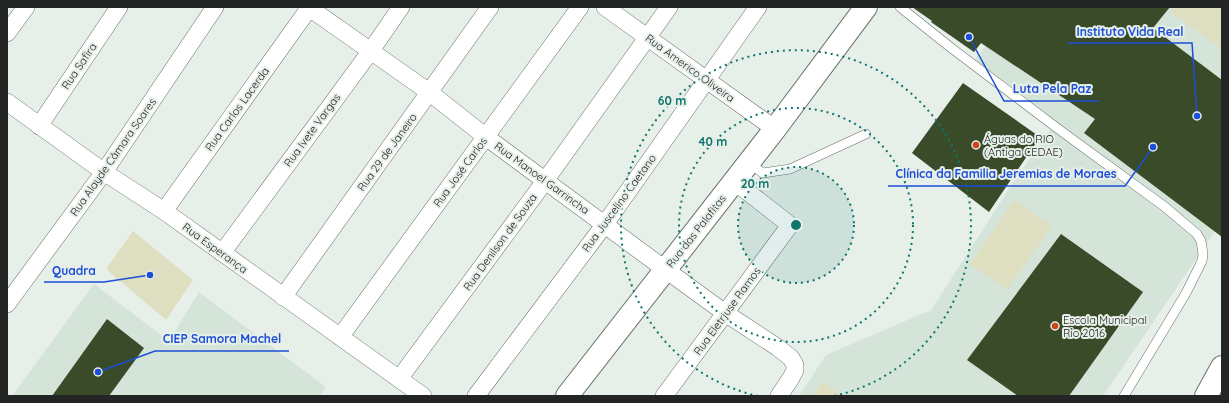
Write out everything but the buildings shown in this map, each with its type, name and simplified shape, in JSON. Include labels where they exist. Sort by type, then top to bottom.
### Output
[{"type":"main road","name":"Rua das Palafitas","points":[[567,396],[735,182],[866,7]]},
{"type":"main road","points":[[1206,396],[1222,367]]},
{"type":"street","points":[[7,33],[26,7]]},
{"type":"street","name":"Rua Safira","points":[[39,126],[119,7]]},
{"type":"street","name":"Rua Alayde Câmara Soares","points":[[7,304],[104,172],[215,7]]},
{"type":"street","name":"Rua Manoel Garrincha","points":[[309,7],[370,52],[429,92],[486,137],[725,313],[777,347],[791,358],[795,370],[779,396]]},
{"type":"street","name":"Rua Carlos Lacerda","points":[[164,211],[309,7]]},
{"type":"street","name":"Rua Ivete Vargas","points":[[222,252],[370,52],[401,7]]},
{"type":"street","name":"Rua 29 de Janeiro","points":[[283,297],[490,7]]},
{"type":"street","name":"Rua José Carlos","points":[[340,337],[580,7]]},
{"type":"street","name":"Rua Americo Oliveira","points":[[605,7],[775,129]]},
{"type":"street","name":"Rua Denilson de Souza","points":[[399,379],[545,181],[669,7]]},
{"type":"street","name":"Rua Juscelino Caetano","points":[[476,396],[605,224],[758,7]]},
{"type":"street","name":"Rua Esperança","points":[[7,102],[104,172],[164,211],[423,396]]},
{"type":"street","name":"Rua Eletrjuse Ramos","points":[[664,396],[790,225],[760,200],[735,182]]},
{"type":"lane","points":[[900,7],[1057,128],[1165,207],[1197,234],[1201,241],[1203,255],[1202,261],[1186,293],[1124,396]]},
{"type":"lane","points":[[749,163],[763,173],[790,169],[866,134]]},
{"type":"shaded area","points":[[1014,7],[1222,7],[1222,221],[1103,396],[799,396],[826,355],[931,310],[1016,178],[1056,122],[975,60]]},
{"type":"shaded area","points":[[94,284],[169,341],[199,292],[326,387],[320,396],[12,396]]},
{"type":"green space","points":[[1174,7],[1222,7],[1222,49],[1171,12]]},
{"type":"green space","points":[[1014,200],[1052,226],[1007,290],[970,264]]},
{"type":"green space","points":[[133,231],[193,280],[166,320],[106,269]]},
{"type":"green space","points":[[823,381],[842,396],[813,396]]},
{"type":"place","name":"Luta Pela Paz","points":[[969,37]]},
{"type":"place","name":"Instituto Vida Real","points":[[1197,116]]},
{"type":"place","name":"Águas do RIO (Antiga CEDAE)","points":[[976,145]]},
{"type":"place","name":"Clínica da Familia Jeremias de Moraes","points":[[1153,147]]},
{"type":"place","name":"Quadra","points":[[150,275]]},
{"type":"place","name":"Escola Municipal Rio 2016","points":[[1055,326]]},
{"type":"place","name":"CIEP Samora Machel","points":[[98,372]]}]
